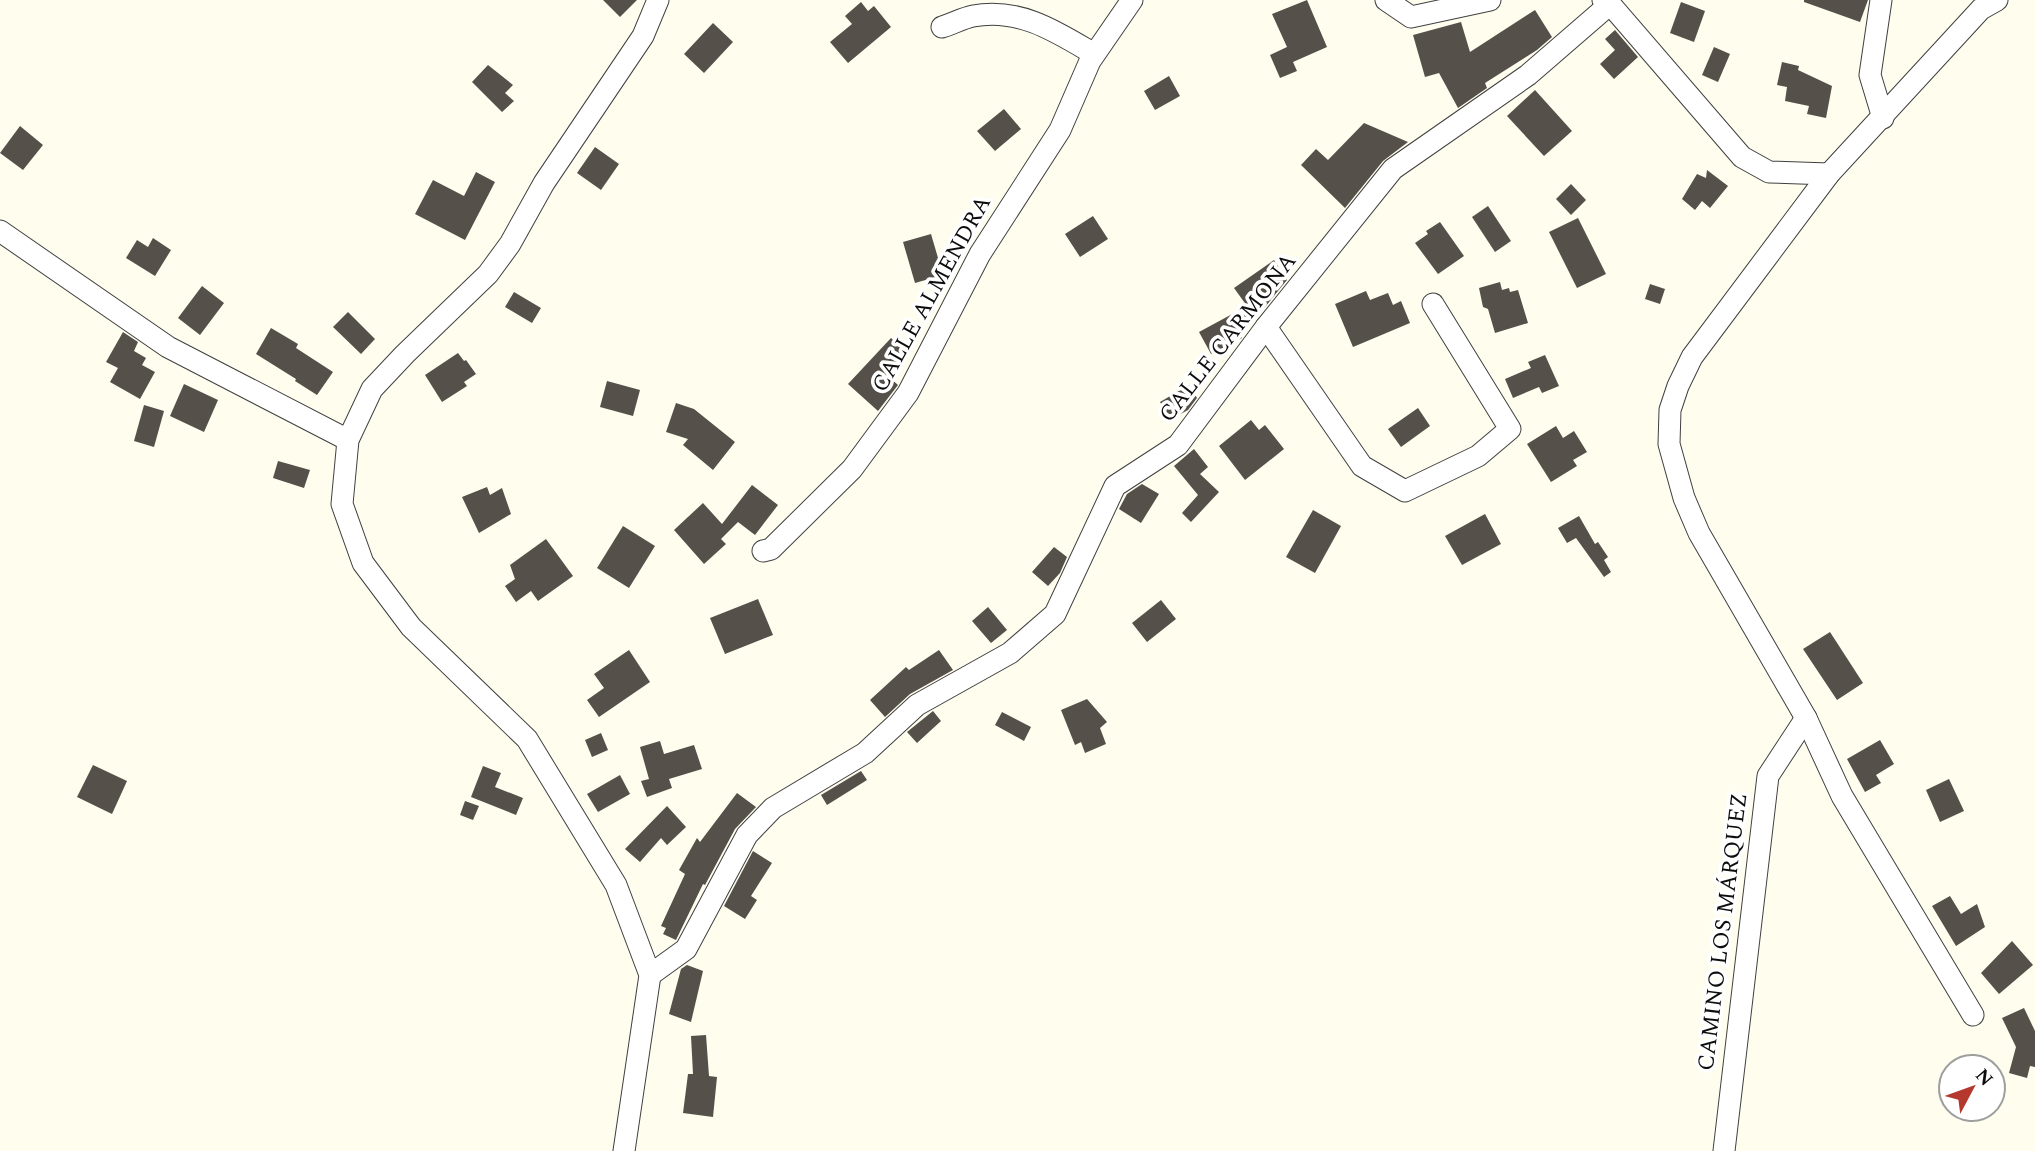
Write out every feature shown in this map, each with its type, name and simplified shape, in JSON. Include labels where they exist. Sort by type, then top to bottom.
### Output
[{"type":"street","points":[[624,1151],[650,975],[616,885],[527,739],[411,627],[363,563],[342,504],[348,440],[372,389],[488,274],[510,244],[544,183],[643,36],[658,0]]},
{"type":"street","name":"CALLE ALMENDRA","points":[[763,551],[771,549],[852,469],[908,393],[980,254],[1060,130],[1094,54],[1132,0]]},
{"type":"street","points":[[1385,0],[1410,16],[1490,0]]},
{"type":"street","points":[[1881,0],[1870,75],[1882,118]]},
{"type":"street","points":[[1973,1015],[1842,796],[1806,718],[1699,533],[1684,498],[1669,444],[1670,410],[1692,357],[1829,174],[1981,9],[1997,0]]},
{"type":"street","points":[[1606,2],[1742,157],[1769,172],[1829,174]]},
{"type":"street","name":"CALLE CARMONA","points":[[650,975],[686,949],[747,835],[772,808],[865,753],[916,705],[1010,653],[1055,614],[1115,486],[1178,445],[1266,327],[1297,292],[1393,169],[1528,75],[1606,2]]},
{"type":"street","points":[[942,27],[973,16],[1010,14],[1055,29],[1094,54]]},
{"type":"street","points":[[0,231],[168,347],[348,440]]},
{"type":"street","points":[[1266,327],[1362,466],[1405,491],[1478,456],[1510,429],[1433,304]]},
{"type":"street","name":"CAMINO LOS MÁRQUEZ","points":[[1724,1151],[1768,776],[1806,718]]},
{"type":"building","points":[[603,0],[637,0],[620,17]]},
{"type":"building","points":[[1307,0],[1327,47],[1293,62],[1297,71],[1280,78],[1270,55],[1287,47],[1272,14]]},
{"type":"building","points":[[1804,0],[1868,0],[1860,22]]},
{"type":"building","points":[[861,2],[868,11],[874,6],[891,27],[848,63],[830,42],[852,24],[845,16]]},
{"type":"building","points":[[1681,2],[1705,11],[1694,42],[1670,33]]},
{"type":"building","points":[[1535,10],[1552,37],[1537,50],[1485,83],[1487,88],[1458,108],[1439,73],[1425,77],[1413,35],[1461,22],[1470,52]]},
{"type":"building","points":[[713,23],[733,42],[704,73],[684,54]]},
{"type":"building","points":[[1615,30],[1638,57],[1614,79],[1600,64],[1615,50],[1605,39]]},
{"type":"building","points":[[1714,47],[1730,54],[1718,82],[1702,75]]},
{"type":"building","points":[[1782,62],[1799,66],[1798,70],[1832,86],[1826,118],[1807,114],[1809,106],[1785,101],[1787,87],[1777,85]]},
{"type":"building","points":[[488,65],[513,85],[505,93],[514,101],[502,112],[472,82]]},
{"type":"building","points":[[1169,76],[1180,96],[1155,110],[1144,91]]},
{"type":"building","points":[[1535,90],[1572,131],[1544,156],[1507,116]]},
{"type":"building","points":[[1004,109],[1021,129],[995,151],[977,131]]},
{"type":"building","points":[[1364,123],[1408,142],[1383,161],[1345,208],[1301,165],[1316,149],[1328,160]]},
{"type":"building","points":[[20,126],[43,145],[23,170],[0,153]]},
{"type":"building","points":[[595,147],[619,164],[601,190],[577,173]]},
{"type":"building","points":[[1707,170],[1728,186],[1710,208],[1702,201],[1695,210],[1682,199],[1697,174],[1706,178]]},
{"type":"building","points":[[476,172],[495,182],[465,240],[415,214],[433,180],[464,196]]},
{"type":"building","points":[[1571,184],[1586,200],[1571,215],[1556,199]]},
{"type":"building","points":[[1488,206],[1511,241],[1495,252],[1472,217]]},
{"type":"building","points":[[1093,216],[1108,239],[1080,257],[1065,234]]},
{"type":"building","points":[[1578,218],[1606,274],[1577,288],[1549,232]]},
{"type":"building","points":[[1440,222],[1464,256],[1438,274],[1415,243],[1428,234],[1426,231]]},
{"type":"building","points":[[931,234],[943,275],[915,283],[903,242]]},
{"type":"building","points":[[153,238],[171,250],[155,276],[126,258],[137,240],[148,247]]},
{"type":"building","points":[[1274,260],[1287,280],[1265,307],[1236,327],[1242,338],[1211,354],[1199,332],[1247,306],[1234,288]]},
{"type":"building","points":[[1500,282],[1502,290],[1518,290],[1528,323],[1495,333],[1488,309],[1483,307],[1479,288]]},
{"type":"building","points":[[1650,284],[1665,289],[1660,304],[1645,299]]},
{"type":"building","points":[[202,286],[224,303],[200,335],[178,318]]},
{"type":"building","points":[[1366,291],[1370,300],[1388,293],[1393,305],[1401,301],[1410,323],[1353,347],[1335,304]]},
{"type":"building","points":[[514,292],[541,308],[532,323],[505,307]]},
{"type":"building","points":[[348,312],[375,339],[361,354],[333,327]]},
{"type":"building","points":[[271,328],[298,344],[296,348],[333,372],[317,395],[256,354]]},
{"type":"building","points":[[123,332],[138,342],[134,351],[146,358],[142,365],[155,372],[140,399],[110,382],[118,368],[106,362]]},
{"type":"building","points":[[891,338],[909,354],[889,377],[898,385],[878,411],[848,384]]},
{"type":"building","points":[[458,353],[476,374],[464,382],[467,386],[442,402],[425,375]]},
{"type":"building","points":[[1545,355],[1559,386],[1542,393],[1539,387],[1513,398],[1505,379],[1531,368],[1528,362]]},
{"type":"building","points":[[607,381],[640,390],[633,416],[600,407]]},
{"type":"building","points":[[184,384],[218,400],[204,432],[170,416]]},
{"type":"building","points":[[1189,385],[1197,398],[1188,410],[1170,420],[1160,402]]},
{"type":"building","points":[[676,403],[694,409],[735,442],[713,470],[683,445],[688,439],[666,432]]},
{"type":"building","points":[[144,405],[164,411],[154,447],[134,441]]},
{"type":"building","points":[[1418,408],[1430,426],[1401,447],[1388,429]]},
{"type":"building","points":[[1251,420],[1259,430],[1265,425],[1284,449],[1245,480],[1219,446]]},
{"type":"building","points":[[1556,426],[1563,438],[1574,431],[1587,452],[1573,460],[1577,466],[1551,482],[1527,444]]},
{"type":"building","points":[[1194,449],[1208,467],[1200,474],[1219,492],[1191,522],[1182,513],[1198,495],[1174,466]]},
{"type":"building","points":[[278,461],[310,470],[304,488],[273,478]]},
{"type":"building","points":[[1142,484],[1159,494],[1141,523],[1119,509],[1127,494]]},
{"type":"building","points":[[752,485],[778,505],[755,535],[738,522],[721,539],[726,544],[704,564],[674,530],[703,503],[722,524]]},
{"type":"building","points":[[487,487],[490,495],[502,488],[511,514],[479,533],[462,497]]},
{"type":"building","points":[[1313,510],[1341,526],[1315,573],[1286,557]]},
{"type":"building","points":[[1485,514],[1501,544],[1462,565],[1445,536]]},
{"type":"building","points":[[1579,516],[1595,544],[1598,542],[1608,557],[1604,560],[1611,572],[1604,577],[1576,538],[1567,543],[1558,528]]},
{"type":"building","points":[[623,526],[655,546],[629,588],[597,568]]},
{"type":"building","points":[[546,539],[573,576],[538,601],[531,591],[516,602],[505,586],[515,579],[510,565]]},
{"type":"building","points":[[1054,547],[1067,557],[1060,573],[1048,586],[1032,572]]},
{"type":"building","points":[[758,599],[773,635],[725,654],[710,618]]},
{"type":"building","points":[[1161,600],[1176,619],[1147,642],[1132,623]]},
{"type":"building","points":[[988,607],[1007,630],[991,643],[972,621]]},
{"type":"building","points":[[1830,632],[1863,683],[1837,700],[1803,649]]},
{"type":"building","points":[[629,650],[650,682],[599,717],[587,700],[604,688],[594,674]]},
{"type":"building","points":[[939,650],[953,670],[910,694],[885,717],[870,700],[906,667],[909,670]]},
{"type":"building","points":[[1087,699],[1107,722],[1100,728],[1106,744],[1085,753],[1081,742],[1075,745],[1061,710]]},
{"type":"building","points":[[933,711],[941,721],[917,743],[907,732]]},
{"type":"building","points":[[1002,712],[1031,727],[1024,741],[995,725]]},
{"type":"building","points":[[601,733],[608,750],[592,757],[585,740]]},
{"type":"building","points":[[1880,740],[1894,764],[1876,775],[1881,783],[1865,792],[1847,759]]},
{"type":"building","points":[[660,741],[664,754],[694,745],[702,769],[669,779],[672,788],[647,797],[641,781],[649,779],[640,747]]},
{"type":"building","points":[[93,765],[127,781],[112,814],[77,797]]},
{"type":"building","points":[[483,766],[501,773],[495,787],[523,798],[516,815],[471,797]]},
{"type":"building","points":[[861,771],[867,780],[827,805],[821,795]]},
{"type":"building","points":[[620,775],[630,794],[598,812],[587,794]]},
{"type":"building","points":[[1949,779],[1964,811],[1940,822],[1926,790]]},
{"type":"building","points":[[737,793],[756,807],[735,829],[705,885],[703,884],[676,940],[663,934],[666,928],[661,926],[685,874],[679,870],[697,838],[700,842]]},
{"type":"building","points":[[465,801],[479,806],[473,820],[460,815]]},
{"type":"building","points":[[667,806],[686,827],[667,845],[661,838],[640,862],[625,849]]},
{"type":"building","points":[[753,851],[772,863],[751,896],[757,900],[745,919],[724,906]]},
{"type":"building","points":[[1950,896],[1961,914],[1977,904],[1985,927],[1956,946],[1932,906]]},
{"type":"building","points":[[2012,941],[2033,965],[1999,994],[1981,973]]},
{"type":"building","points":[[687,965],[703,971],[691,1022],[669,1014],[681,969]]},
{"type":"building","points":[[2024,1008],[2035,1031],[2035,1067],[2030,1066],[2027,1078],[2009,1073],[2016,1047],[2002,1018]]},
{"type":"building","points":[[706,1035],[709,1076],[717,1077],[713,1117],[683,1113],[688,1074],[693,1074],[691,1036]]}]
